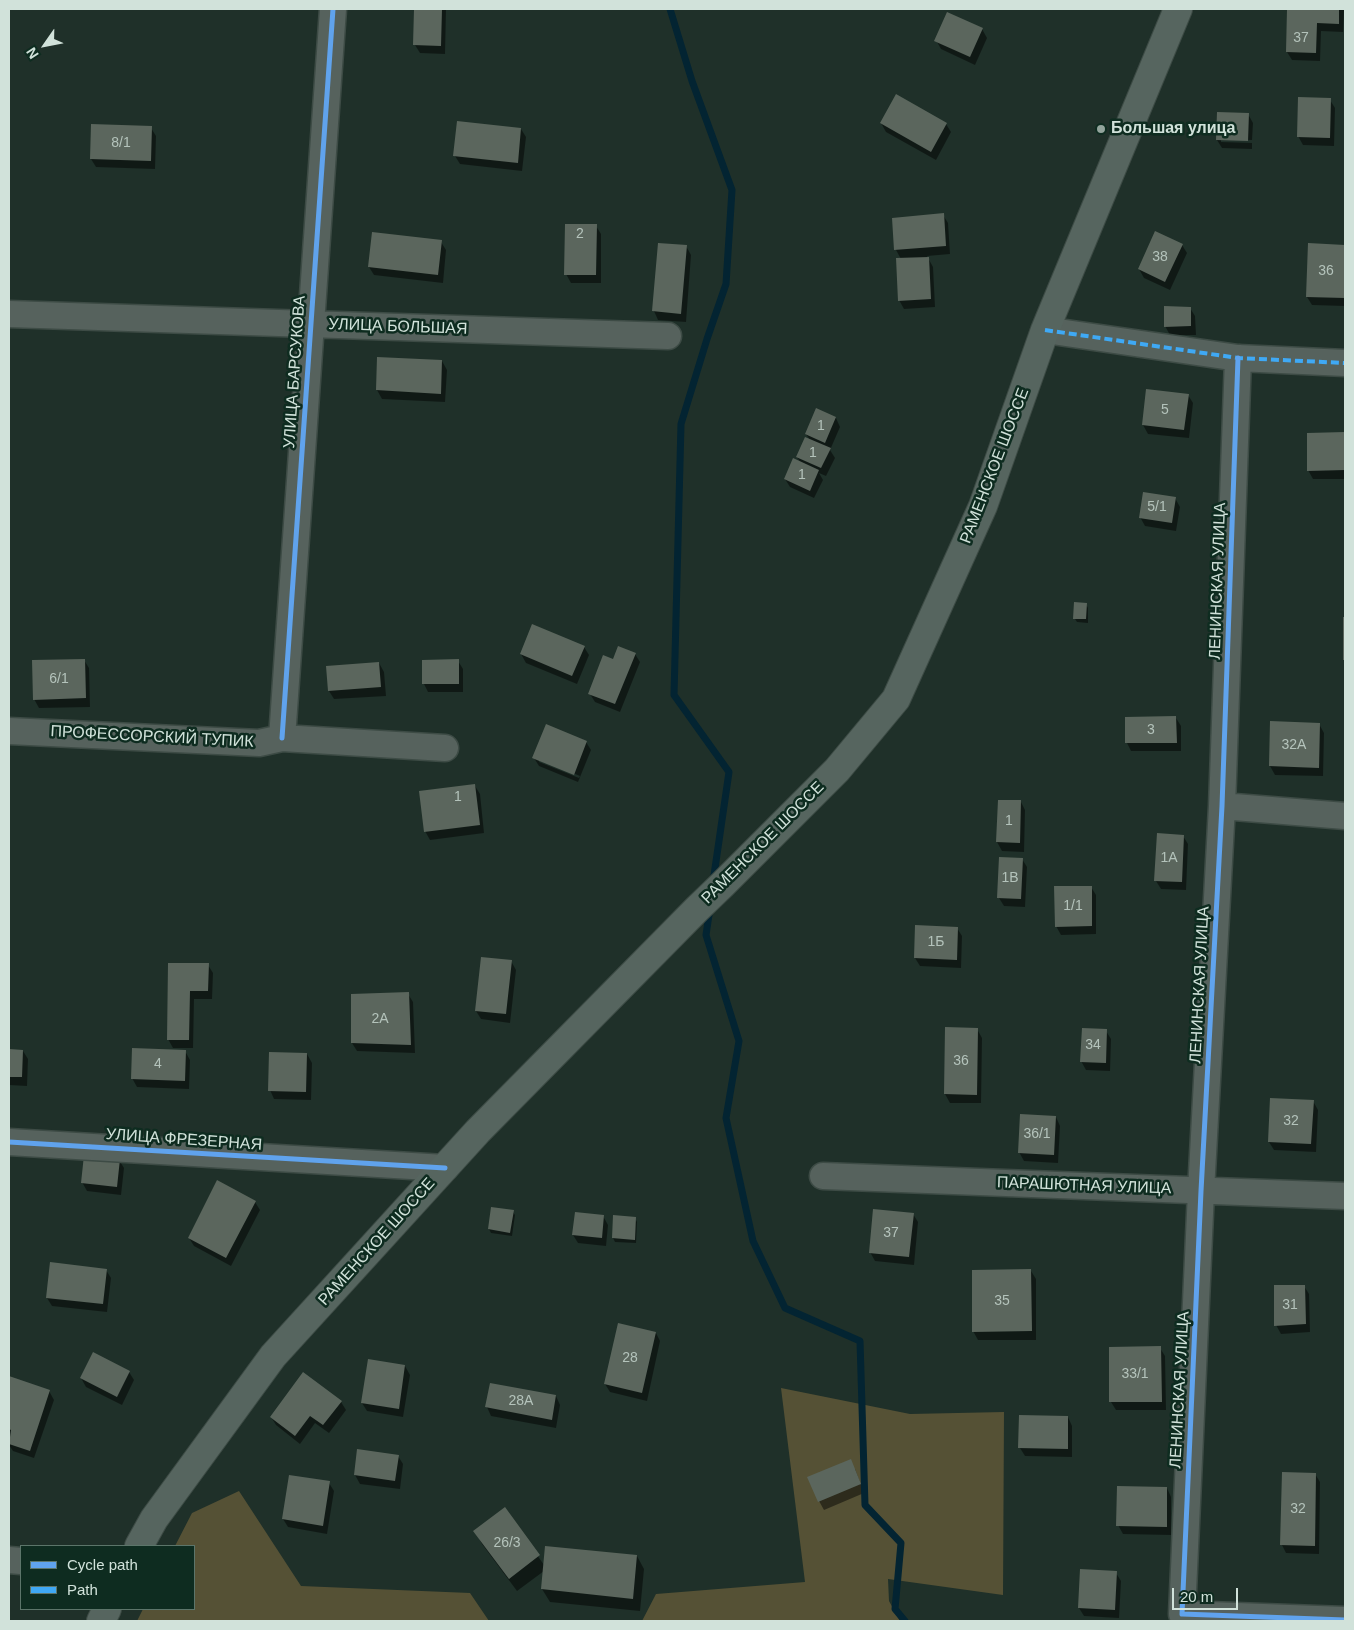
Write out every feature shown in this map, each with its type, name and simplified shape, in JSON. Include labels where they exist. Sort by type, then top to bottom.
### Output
[{"type":"main road","name":"РАМЕНСКОЕ ШОССЕ","points":[[140,1545],[154,1519],[273,1356],[485,1124],[837,770],[896,699],[983,506],[1045,330],[1178,9]]},
{"type":"street","name":"УЛИЦА БАРСУКОВА","points":[[282,738],[333,9]]},
{"type":"street","name":"УЛИЦА БОЛЬШАЯ","points":[[9,314],[668,336]]},
{"type":"street","points":[[1045,330],[1238,358],[1345,364]]},
{"type":"street","name":"ЛЕНИНСКАЯ УЛИЦА","points":[[1238,358],[1222,806],[1201,1190],[1182,1614],[1345,1620]]},
{"type":"street","name":"ПРОФЕССОРСКИЙ ТУПИК","points":[[9,731],[259,743],[282,738],[445,748]]},
{"type":"street","points":[[1222,806],[1345,816]]},
{"type":"street","name":"УЛИЦА ФРЕЗЕРНАЯ","points":[[9,1142],[445,1168]]},
{"type":"street","name":"ПАРАШЮТНАЯ УЛИЦА","points":[[823,1176],[1345,1196]]},
{"type":"shaded area","points":[[781,1388],[910,1414],[1004,1412],[1003,1595],[888,1579],[889,1601],[900,1621],[642,1621],[656,1594],[805,1582]]},
{"type":"shaded area","points":[[239,1491],[301,1586],[470,1593],[489,1621],[137,1621],[142,1610],[195,1610],[195,1545],[176,1545],[192,1513]]},
{"type":"building","points":[[414,9],[442,9],[441,46],[413,45]]},
{"type":"building","points":[[1287,9],[1339,9],[1339,24],[1317,23],[1316,53],[1286,52]]},
{"type":"building","points":[[947,12],[983,28],[970,57],[934,41]]},
{"type":"building","points":[[896,94],[947,123],[931,152],[880,123]]},
{"type":"building","points":[[1298,97],[1331,98],[1330,138],[1297,137]]},
{"type":"building","points":[[1217,112],[1249,113],[1248,141],[1216,140]]},
{"type":"building","points":[[457,121],[521,128],[518,163],[453,156]]},
{"type":"building","points":[[91,124],[152,126],[151,161],[90,159]]},
{"type":"building","points":[[944,213],[946,246],[894,250],[892,218]]},
{"type":"building","points":[[565,224],[597,224],[596,275],[564,275]]},
{"type":"building","points":[[1155,231],[1183,244],[1165,282],[1138,269]]},
{"type":"building","points":[[372,232],[442,240],[438,275],[368,267]]},
{"type":"building","points":[[658,243],[687,245],[681,314],[652,311]]},
{"type":"building","points":[[1308,243],[1345,245],[1345,298],[1306,297]]},
{"type":"building","points":[[929,257],[931,299],[898,301],[896,258]]},
{"type":"building","points":[[1164,306],[1191,307],[1191,326],[1164,327]]},
{"type":"building","points":[[377,357],[442,360],[441,394],[376,390]]},
{"type":"building","points":[[1146,389],[1189,394],[1184,430],[1142,425]]},
{"type":"building","points":[[816,408],[836,417],[825,443],[805,434]]},
{"type":"building","points":[[1345,432],[1345,470],[1307,471],[1307,433]]},
{"type":"building","points":[[805,437],[831,448],[821,468],[796,457]]},
{"type":"building","points":[[793,458],[819,470],[810,491],[784,479]]},
{"type":"building","points":[[1143,492],[1176,497],[1172,523],[1139,518]]},
{"type":"building","points":[[1074,602],[1087,603],[1086,619],[1073,619]]},
{"type":"building","points":[[1343,617],[1345,617],[1345,660],[1343,660]]},
{"type":"building","points":[[532,624],[585,646],[572,676],[520,654]]},
{"type":"building","points":[[618,646],[636,653],[615,704],[588,694],[603,655],[613,659]]},
{"type":"building","points":[[85,659],[86,698],[33,700],[32,660]]},
{"type":"building","points":[[459,659],[459,684],[422,684],[422,660]]},
{"type":"building","points":[[379,662],[381,687],[328,691],[326,666]]},
{"type":"building","points":[[1176,716],[1177,743],[1125,743],[1125,717]]},
{"type":"building","points":[[1270,721],[1320,723],[1319,768],[1269,766]]},
{"type":"building","points":[[546,724],[587,741],[574,775],[532,758]]},
{"type":"building","points":[[475,784],[480,825],[424,832],[419,791]]},
{"type":"building","points":[[998,800],[1021,800],[1020,843],[996,842]]},
{"type":"building","points":[[1157,833],[1184,835],[1182,882],[1154,881]]},
{"type":"building","points":[[999,857],[1023,858],[1021,899],[997,898]]},
{"type":"building","points":[[1054,886],[1092,886],[1092,926],[1055,927]]},
{"type":"building","points":[[915,925],[958,927],[957,960],[914,958]]},
{"type":"building","points":[[481,957],[512,960],[506,1014],[475,1011]]},
{"type":"building","points":[[168,963],[209,963],[208,991],[190,991],[189,1040],[167,1040]]},
{"type":"building","points":[[409,992],[411,1045],[351,1043],[351,994]]},
{"type":"building","points":[[945,1027],[978,1028],[977,1095],[944,1094]]},
{"type":"building","points":[[1082,1028],[1107,1029],[1106,1063],[1080,1062]]},
{"type":"building","points":[[132,1048],[186,1050],[185,1081],[131,1079]]},
{"type":"building","points":[[9,1049],[23,1050],[22,1077],[9,1077]]},
{"type":"building","points":[[269,1052],[307,1053],[306,1092],[268,1091]]},
{"type":"building","points":[[1270,1098],[1314,1100],[1311,1144],[1268,1142]]},
{"type":"building","points":[[1020,1114],[1056,1116],[1054,1155],[1018,1153]]},
{"type":"building","points":[[84,1155],[120,1159],[117,1187],[81,1183]]},
{"type":"building","points":[[217,1180],[256,1201],[226,1258],[188,1238]]},
{"type":"building","points":[[491,1207],[514,1210],[510,1233],[488,1229]]},
{"type":"building","points":[[873,1209],[914,1213],[909,1257],[869,1253]]},
{"type":"building","points":[[575,1212],[604,1215],[602,1238],[572,1235]]},
{"type":"building","points":[[613,1215],[636,1217],[635,1240],[612,1238]]},
{"type":"building","points":[[50,1262],[107,1269],[103,1304],[46,1298]]},
{"type":"building","points":[[1031,1269],[1032,1331],[972,1332],[972,1270]]},
{"type":"building","points":[[1274,1285],[1305,1285],[1306,1324],[1274,1326]]},
{"type":"building","points":[[618,1323],[656,1332],[642,1393],[604,1384]]},
{"type":"building","points":[[1161,1346],[1162,1402],[1109,1402],[1109,1347]]},
{"type":"building","points":[[93,1352],[130,1371],[117,1397],[80,1378]]},
{"type":"building","points":[[368,1359],[405,1365],[399,1409],[361,1403]]},
{"type":"building","points":[[303,1372],[342,1401],[323,1425],[310,1416],[295,1436],[270,1417]]},
{"type":"building","points":[[9,1376],[50,1390],[30,1451],[9,1444],[11,1430],[9,1429]]},
{"type":"building","points":[[490,1383],[556,1395],[552,1420],[485,1407]]},
{"type":"building","points":[[1019,1415],[1068,1416],[1068,1449],[1018,1448]]},
{"type":"building","points":[[357,1449],[399,1455],[395,1481],[354,1475]]},
{"type":"building","points":[[851,1459],[861,1484],[818,1502],[807,1477]]},
{"type":"building","points":[[1282,1472],[1316,1473],[1315,1546],[1280,1545]]},
{"type":"building","points":[[289,1475],[330,1481],[323,1526],[282,1519]]},
{"type":"building","points":[[1117,1486],[1167,1487],[1167,1527],[1116,1526]]},
{"type":"building","points":[[505,1507],[540,1555],[509,1579],[473,1531]]},
{"type":"building","points":[[545,1546],[637,1555],[633,1599],[541,1589]]},
{"type":"building","points":[[1080,1569],[1117,1571],[1115,1610],[1078,1608]]},
{"type":"waterway","points":[[670,9],[692,81],[732,190],[726,284],[681,424],[674,695],[729,772],[713,882]]},
{"type":"waterway","points":[[710,908],[706,935],[739,1041],[726,1118],[753,1241],[785,1308],[860,1341],[865,1505],[901,1543],[895,1609],[905,1621]]},
{"type":"marked path","points":[[1045,330],[1238,358],[1345,363]]},
{"type":"cycle path","points":[[282,738],[333,9]]},
{"type":"cycle path","points":[[1238,358],[1222,806],[1201,1191],[1182,1614],[1345,1620]]},
{"type":"cycle path","points":[[9,1142],[445,1168]]},
{"type":"place","name":"Большая улица","points":[[1101,129]]}]
